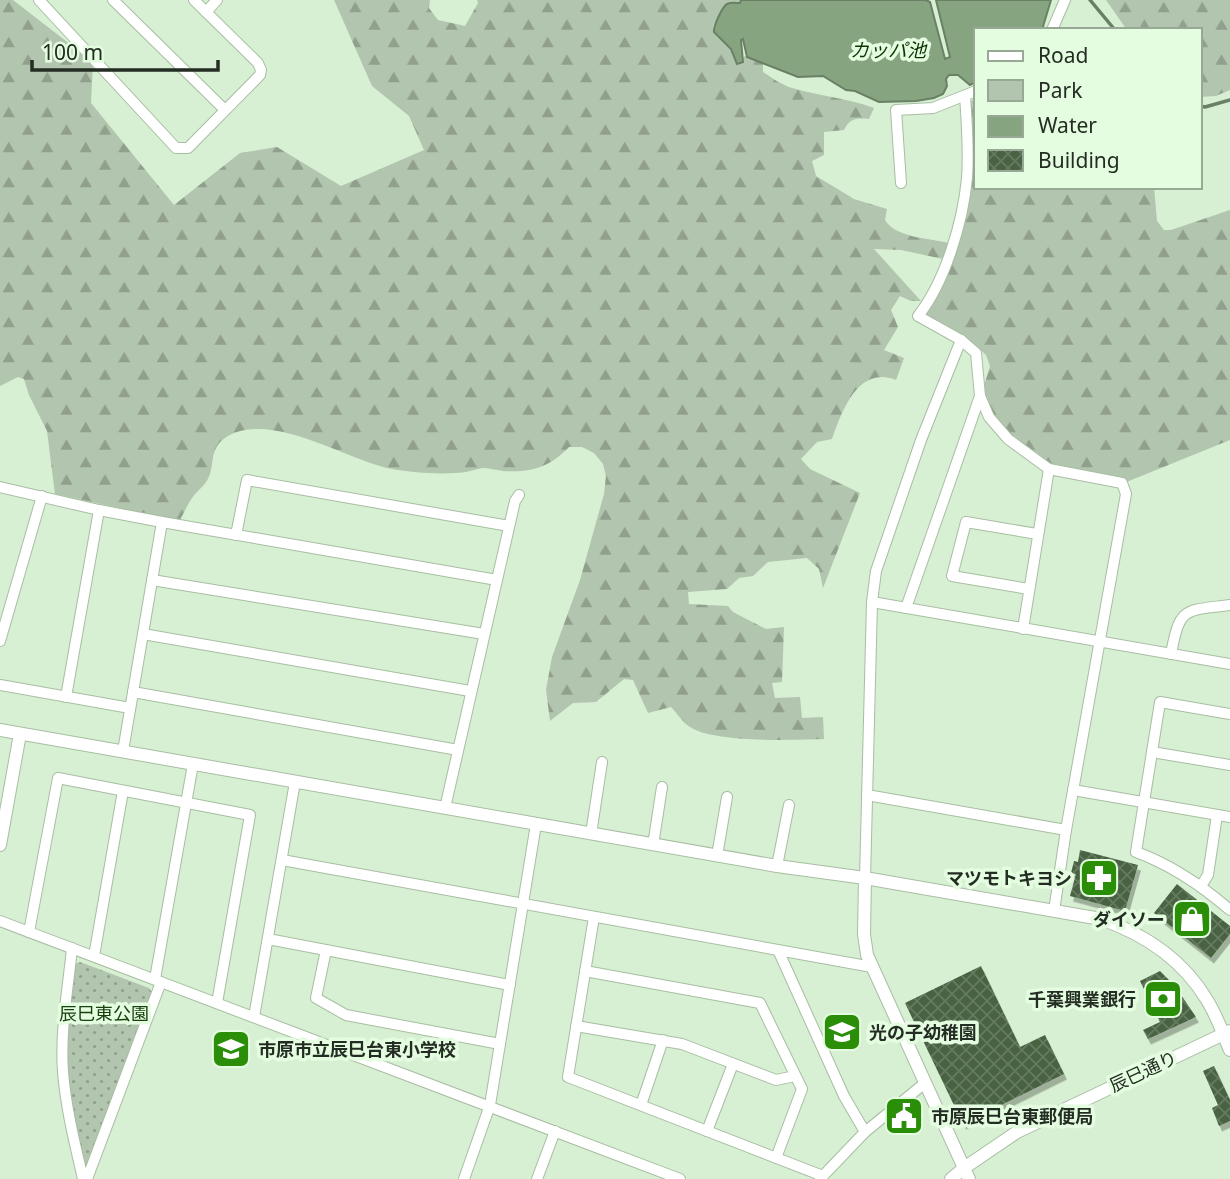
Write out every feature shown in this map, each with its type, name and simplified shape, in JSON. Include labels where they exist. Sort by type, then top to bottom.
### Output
[{"type":"street","points":[[39,0],[176,148],[188,148],[260,75],[261,70],[258,63],[194,0]]},
{"type":"street","points":[[113,0],[225,110]]},
{"type":"street","points":[[206,12],[217,0]]},
{"type":"street","points":[[1053,28],[1065,0]]},
{"type":"street","points":[[901,183],[896,110],[925,109],[971,94],[967,180],[962,206],[952,244],[936,286],[918,316],[961,340],[976,353],[980,396],[989,416],[1008,439],[1049,469],[1122,483],[1126,494],[1054,911]]},
{"type":"street","points":[[961,340],[921,440],[874,580],[865,946],[872,967],[967,1173]]},
{"type":"street","points":[[906,608],[980,396]]},
{"type":"street","points":[[1023,629],[1049,469]]},
{"type":"street","points":[[236,535],[247,480],[509,526]]},
{"type":"street","points":[[0,487],[162,522],[497,580]]},
{"type":"street","points":[[445,808],[509,526],[519,495]]},
{"type":"street","points":[[0,640],[42,496]]},
{"type":"street","points":[[66,697],[99,510]]},
{"type":"street","points":[[123,751],[162,522]]},
{"type":"street","points":[[1029,589],[952,576],[966,522],[1037,534]]},
{"type":"street","points":[[152,580],[484,634]]},
{"type":"street","points":[[873,602],[1230,664]]},
{"type":"street","points":[[1171,654],[1176,625],[1186,612],[1230,605]]},
{"type":"street","points":[[143,635],[470,691]]},
{"type":"street","points":[[0,685],[130,708]]},
{"type":"street","points":[[133,691],[458,750]]},
{"type":"street","points":[[1230,714],[1160,702],[1136,852],[1158,860],[1201,886],[1230,910]]},
{"type":"street","points":[[0,730],[717,856],[865,878],[1101,919],[1135,933],[1161,949],[1183,970],[1207,999],[1226,1032],[1230,1050]]},
{"type":"street","points":[[0,845],[2,821],[20,734]]},
{"type":"street","points":[[1152,752],[1230,765]]},
{"type":"street","points":[[591,834],[602,762]]},
{"type":"street","points":[[85,1179],[158,981],[193,764]]},
{"type":"street","points":[[29,932],[58,778],[250,815],[217,1003]]},
{"type":"street","points":[[254,1017],[295,782]]},
{"type":"street","points":[[653,845],[662,787]]},
{"type":"street","points":[[1073,790],[1230,817]]},
{"type":"street","points":[[94,956],[123,791]]},
{"type":"street","points":[[867,795],[1066,830]]},
{"type":"street","points":[[717,856],[727,797]]},
{"type":"street","points":[[778,866],[789,805]]},
{"type":"street","points":[[1201,886],[1208,875],[1217,815]]},
{"type":"street","points":[[464,1179],[490,1105],[536,824]]},
{"type":"street","points":[[282,860],[872,967]]},
{"type":"street","points":[[594,917],[568,1077],[821,1177],[865,1132],[925,1083]]},
{"type":"street","points":[[0,921],[680,1179]]},
{"type":"street","points":[[268,939],[510,985]]},
{"type":"street","points":[[72,948],[63,1040],[63,1072],[67,1109],[85,1179]]},
{"type":"street","points":[[326,950],[316,998],[346,1015],[500,1044]]},
{"type":"street","points":[[778,950],[844,1096],[865,1132]]},
{"type":"street","points":[[585,971],[760,1003],[802,1089],[776,1158]]},
{"type":"street","points":[[576,1026],[682,1044],[776,1080],[795,1076]]},
{"type":"street","name":"辰巳通り","points":[[951,1179],[967,1173],[1017,1132],[1226,1032]]},
{"type":"street","points":[[641,1105],[663,1040]]},
{"type":"street","points":[[708,1131],[733,1064]]},
{"type":"street","points":[[537,1179],[555,1131]]},
{"type":"street","points":[[642,1179],[647,1166]]},
{"type":"green space","points":[[0,0],[13,0],[93,62],[91,103],[174,205],[240,153],[277,147],[341,186],[424,150],[409,116],[372,86],[334,0],[430,0],[429,8],[438,20],[465,26],[478,3],[477,0],[741,0],[741,3],[726,4],[713,26],[714,32],[731,49],[737,63],[743,60],[744,56],[763,62],[763,72],[788,87],[874,108],[869,119],[854,120],[844,130],[824,132],[824,155],[812,161],[816,176],[854,199],[887,209],[885,220],[897,230],[948,243],[943,259],[901,250],[874,249],[921,301],[911,301],[900,296],[891,310],[898,327],[884,350],[904,358],[896,380],[883,377],[871,379],[862,385],[847,404],[832,439],[817,442],[801,459],[810,469],[860,493],[823,588],[819,569],[807,558],[768,562],[753,576],[739,578],[727,589],[688,592],[689,604],[728,606],[733,612],[766,629],[784,627],[782,682],[772,683],[775,698],[800,697],[802,718],[823,717],[824,739],[735,738],[701,732],[687,725],[671,707],[648,713],[633,680],[624,679],[596,702],[573,703],[550,721],[546,690],[552,657],[580,580],[604,494],[606,476],[603,464],[594,453],[582,447],[569,447],[547,464],[531,470],[503,471],[482,468],[457,473],[429,473],[374,464],[288,433],[266,429],[246,430],[221,441],[214,452],[209,476],[179,521],[55,494],[47,431],[24,379],[18,377],[0,386]]},
{"type":"green space","points":[[1106,0],[1230,0],[1230,90],[1216,96],[1202,97],[1202,28],[1126,28]]},
{"type":"green space","points":[[974,98],[974,189],[1154,189],[1157,221],[1164,230],[1230,210],[1230,440],[1124,483],[1051,465],[1010,437],[989,408],[983,389],[990,366],[986,355],[977,346],[925,314],[957,244],[971,102]]},
{"type":"green space","name":"辰巳東公園","points":[[80,962],[149,988],[152,993],[85,1169],[80,1169],[64,1052],[74,964]]},
{"type":"water","name":"カッパ池","points":[[741,0],[926,0],[930,2],[945,59],[950,57],[936,0],[1051,0],[1043,28],[974,28],[974,83],[970,85],[958,75],[949,75],[943,94],[934,98],[879,102],[855,91],[846,90],[823,76],[798,77],[747,57],[743,39],[743,62],[737,64],[731,49],[714,29],[727,4],[740,3]]},
{"type":"building","points":[[1080,850],[1138,865],[1125,911],[1070,896],[1076,874],[1071,873],[1074,861],[1078,862]]},
{"type":"building","name":"ダイソー","points":[[1177,884],[1230,926],[1230,934],[1211,958],[1154,913]]},
{"type":"building","points":[[981,966],[1020,1047],[1045,1035],[1064,1074],[963,1124],[905,1003]]},
{"type":"building","points":[[1160,971],[1175,986],[1196,1017],[1148,1039],[1143,1030],[1160,1022],[1140,981]]},
{"type":"building","points":[[1214,1066],[1230,1100],[1230,1121],[1219,1126],[1212,1108],[1218,1105],[1203,1071]]},
{"type":"waterway","points":[[1090,0],[1113,28]]},
{"type":"waterway","points":[[1202,106],[1230,100]]},
{"type":"place","name":"マツモトキヨシ","points":[[1099,878]]},
{"type":"place","name":"ダイソー","points":[[1192,919]]},
{"type":"place","name":"千葉興業銀行","points":[[1163,999]]},
{"type":"place","name":"光の子幼稚園","points":[[842,1032]]},
{"type":"place","name":"市原市立辰巳台東小学校","points":[[231,1049]]},
{"type":"place","name":"市原辰巳台東郵便局","points":[[904,1116]]}]
